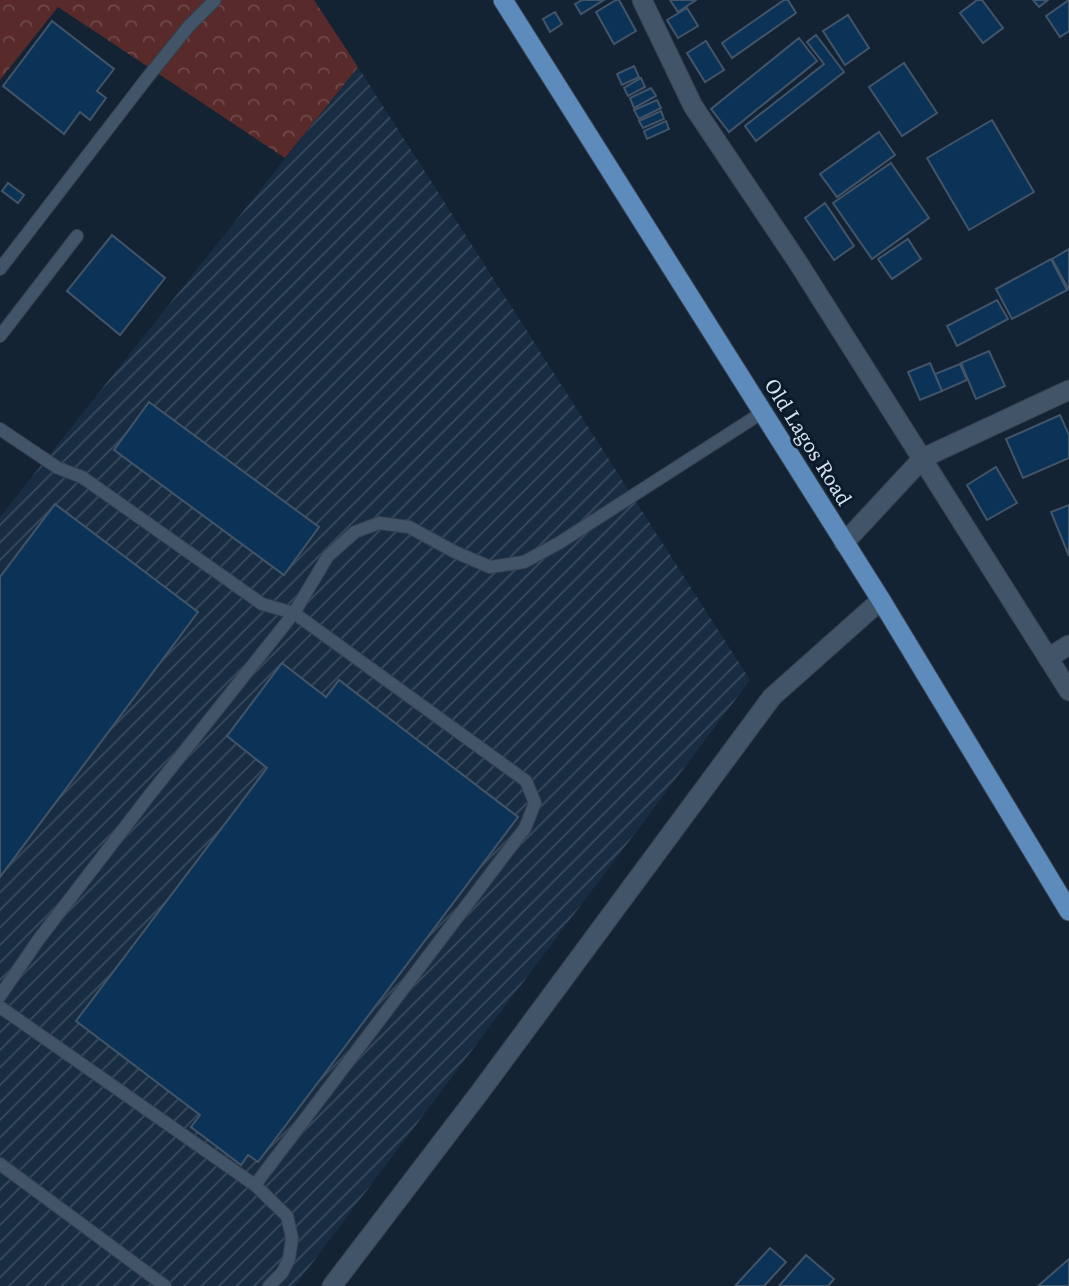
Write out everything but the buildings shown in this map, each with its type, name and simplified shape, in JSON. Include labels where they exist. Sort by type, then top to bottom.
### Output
[{"type":"main road","name":"Old Lagos Road","points":[[503,0],[881,600],[1069,911]]},
{"type":"street","points":[[642,0],[693,106],[797,261],[1069,691]]},
{"type":"street","points":[[844,543],[922,458],[1069,390]]},
{"type":"street","points":[[332,1286],[480,1092],[772,697],[881,600]]},
{"type":"street","points":[[1048,657],[1069,645]]},
{"type":"lane","points":[[0,269],[147,78],[189,26],[215,0]]},
{"type":"lane","points":[[0,336],[77,236]]},
{"type":"lane","points":[[0,996],[39,939],[148,797],[294,613],[328,555],[355,531],[379,523],[409,527],[490,567],[524,562],[559,543],[763,412]]},
{"type":"lane","points":[[0,429],[58,468],[82,477],[262,604],[294,613],[526,781],[535,803],[525,828],[256,1185]]},
{"type":"lane","points":[[0,1007],[256,1185],[287,1216],[292,1238],[289,1259],[282,1273],[269,1286]]},
{"type":"lane","points":[[0,1164],[165,1286]]},
{"type":"shaded area","points":[[358,67],[750,680],[295,1286],[0,1286],[0,517]]},
{"type":"green space","points":[[0,0],[314,0],[358,67],[285,158],[58,7],[0,80]]}]
